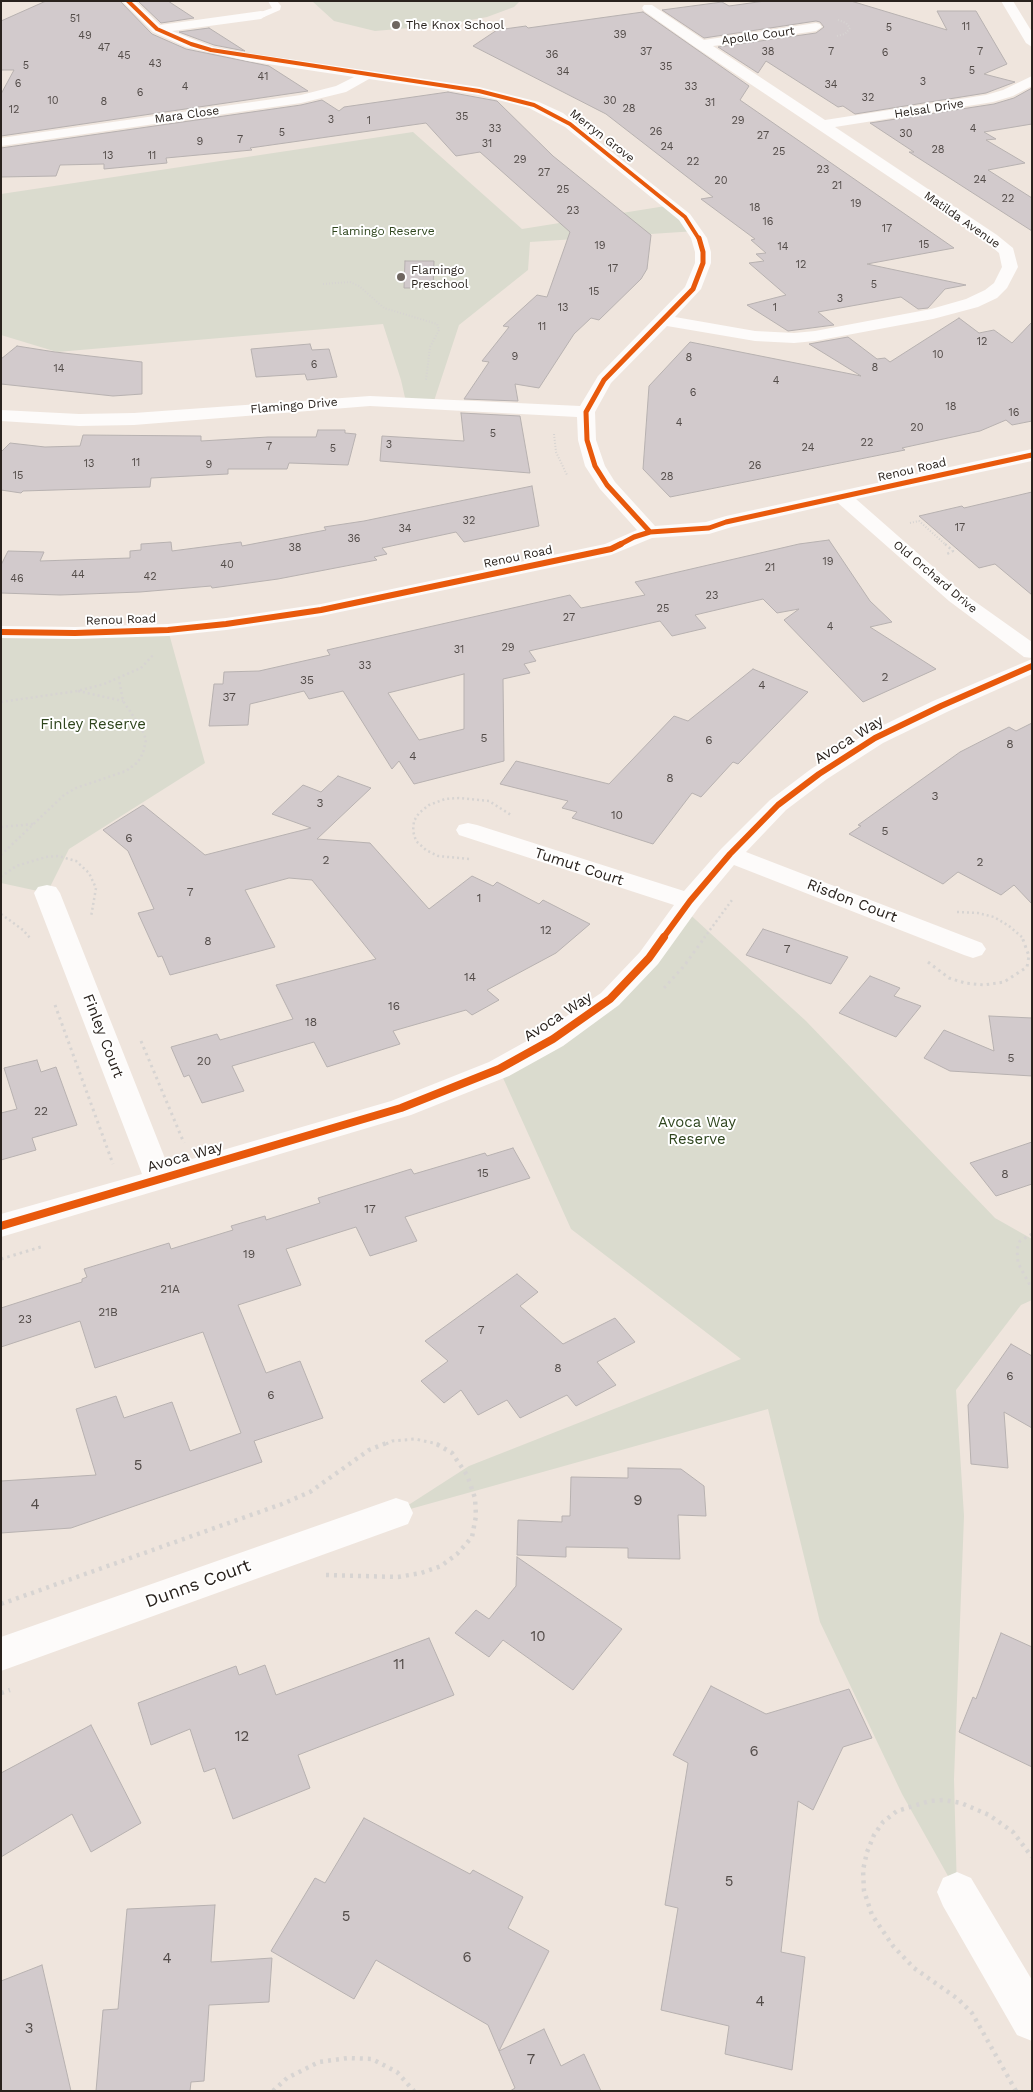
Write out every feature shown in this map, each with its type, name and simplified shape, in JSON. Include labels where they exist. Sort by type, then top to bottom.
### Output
[{"type":"street","name":"Merryn Grove","points":[[128,1],[156,29],[191,44],[232,54],[479,91],[520,100],[541,108],[570,124],[666,200],[693,226],[700,238],[703,263],[693,289],[604,380],[586,412]]},
{"type":"street","points":[[1007,1],[1032,43]]},
{"type":"street","name":"Matilda Avenue","points":[[648,8],[991,238],[1007,252],[1010,267],[1007,276],[992,294],[972,303],[933,314],[836,333],[794,338],[754,336],[664,320]]},
{"type":"street","points":[[156,29],[261,15]]},
{"type":"street","name":"Apollo Court","points":[[700,44],[816,27]]},
{"type":"street","name":"Mara Close","points":[[1,142],[301,99],[341,89],[368,74]]},
{"type":"street","name":"Helsal Drive","points":[[823,125],[988,99],[1008,94],[1032,80]]},
{"type":"street","points":[[1007,252],[1026,251]]},
{"type":"street","name":"Flamingo Drive","points":[[1,415],[51,419],[134,419],[370,401],[586,412]]},
{"type":"street","points":[[586,412],[587,440],[595,466],[607,485],[650,532]]},
{"type":"street","name":"Renou Road","points":[[1,632],[122,632],[207,626],[277,618],[369,601],[610,549],[634,537],[650,532],[709,528],[1032,454]]},
{"type":"street","name":"Old Orchard Drive","points":[[842,497],[956,597],[1032,652]]},
{"type":"street","name":"Avoca Way","points":[[1,1226],[158,1178],[401,1108],[499,1070],[553,1039],[610,999],[649,958],[690,901],[730,854],[778,805],[819,774],[875,738],[932,710],[1032,666]]},
{"type":"street","name":"Tumut Court","points":[[468,830],[660,893],[690,901]]},
{"type":"street","name":"Risdon Court","points":[[730,854],[974,949]]},
{"type":"street","name":"Finley Court","points":[[47,893],[158,1178]]},
{"type":"street","name":"Dunns Court","points":[[1,1654],[396,1513]]},
{"type":"street","points":[[957,1892],[1032,2020]]},
{"type":"lane","points":[[261,15],[276,10],[277,6],[272,1]]},
{"type":"path","points":[[323,284],[350,282],[359,286],[384,308],[437,324],[439,330],[430,347],[425,383]]},
{"type":"path","points":[[1,702],[78,691],[119,679],[141,668],[156,651]]},
{"type":"path","points":[[1,855],[64,795],[76,788],[126,771],[138,762],[143,753],[146,740],[142,729],[123,701],[119,679]]},
{"type":"path","points":[[78,691],[123,701]]},
{"type":"path","points":[[1,827],[33,824]]},
{"type":"path","points":[[1,867],[7,871]]},
{"type":"path","points":[[1,914],[23,930],[31,940]]},
{"type":"path","points":[[51,996],[113,1164]]},
{"type":"path","points":[[179,1145],[194,1140]]},
{"type":"path","points":[[1032,1234],[1020,1241],[1017,1249],[1018,1263],[1032,1289]]},
{"type":"path","points":[[273,2091],[287,2078],[319,2062],[348,2058],[372,2059],[397,2072],[414,2091]]},
{"type":"green space","points":[[312,1],[520,1],[514,7],[487,17],[444,25],[375,31],[334,21]]},
{"type":"green space","name":"Flamingo Reserve","points":[[413,132],[522,229],[672,205],[696,231],[530,242],[528,270],[459,325],[433,404],[406,402],[383,324],[57,352],[1,335],[1,194]]},
{"type":"green space","name":"Finley Reserve","points":[[168,630],[205,763],[69,849],[47,893],[1,883],[1,632]]},
{"type":"green space","name":"Avoca Way Reserve","points":[[684,909],[806,1021],[995,1218],[1032,1239],[1032,1300],[1021,1305],[956,1390],[964,1516],[954,1779],[957,1892],[902,1794],[820,1622],[768,1409],[396,1513],[469,1466],[741,1359],[571,1229],[499,1069],[582,1020]]},
{"type":"building","points":[[46,1],[120,1],[152,34],[186,49],[269,66],[308,91],[1,136],[1,94],[14,70],[1,70],[1,21]]},
{"type":"building","points":[[138,1],[168,1],[194,18],[161,23]]},
{"type":"building","points":[[765,1],[851,1],[947,30],[937,11],[976,11],[1007,64],[984,74],[1015,82],[986,93],[855,114],[843,106],[838,107],[766,61],[758,73],[718,47],[816,33],[824,27],[820,22],[816,21],[704,38],[662,10],[722,2],[729,6]]},
{"type":"building","points":[[643,12],[749,86],[740,100],[954,248],[867,264],[966,285],[945,289],[928,308],[918,309],[901,297],[818,312],[834,325],[788,331],[747,305],[786,295],[749,263],[764,261],[756,254],[766,253],[751,240],[755,239],[701,199],[713,197],[606,114],[473,46],[497,30],[526,26],[528,28]]},
{"type":"building","points":[[209,28],[245,51],[214,45],[179,32]]},
{"type":"building","points":[[1032,88],[1032,124],[984,132],[996,139],[986,140],[1025,163],[988,170],[1032,198],[1032,231],[909,152],[914,152],[870,123],[994,104],[1014,98]]},
{"type":"building","points":[[448,92],[497,101],[553,156],[651,235],[647,269],[641,279],[599,320],[591,318],[574,334],[539,388],[515,384],[518,401],[464,399],[489,362],[482,361],[509,327],[503,326],[537,295],[547,297],[570,232],[480,152],[456,156],[426,123],[250,148],[252,150],[166,158],[167,163],[104,169],[104,164],[60,165],[56,176],[1,177],[1,148],[301,105],[322,100],[339,111],[344,107]]},
{"type":"building","points":[[405,261],[434,261],[433,288],[404,288]]},
{"type":"building","points":[[959,318],[979,333],[994,330],[1012,343],[1032,322],[1032,421],[1012,425],[1006,420],[980,431],[902,448],[905,450],[670,497],[643,469],[649,386],[690,342],[861,376],[809,344],[848,337],[877,359],[885,358],[890,362]]},
{"type":"building","points":[[310,344],[312,350],[329,349],[337,377],[307,380],[305,374],[256,377],[251,349]]},
{"type":"building","points":[[17,346],[142,362],[142,394],[113,396],[1,384],[1,359]]},
{"type":"building","points":[[461,413],[520,416],[530,473],[380,461],[382,436],[464,441]]},
{"type":"building","points":[[318,430],[345,430],[345,433],[356,434],[348,465],[289,463],[287,469],[228,469],[228,474],[151,478],[150,487],[23,491],[21,493],[1,490],[1,452],[10,443],[45,447],[80,446],[83,435],[201,436],[201,441],[268,437],[316,437]]},
{"type":"building","points":[[532,486],[539,526],[464,542],[456,532],[382,548],[387,554],[374,557],[377,560],[278,579],[212,588],[211,586],[140,592],[60,595],[1,593],[1,565],[8,551],[44,552],[40,561],[130,558],[130,551],[141,550],[141,544],[171,542],[172,551],[241,542],[242,546],[326,530],[324,527],[364,521]]},
{"type":"building","points":[[1032,492],[1032,595],[995,564],[979,568],[919,516],[962,506],[964,508]]},
{"type":"building","points":[[829,540],[870,601],[892,622],[870,627],[936,669],[863,702],[784,620],[799,609],[777,613],[763,599],[695,615],[706,628],[672,636],[660,621],[529,651],[536,661],[524,664],[530,673],[503,679],[504,761],[414,784],[399,761],[392,769],[343,691],[309,699],[304,691],[250,704],[248,725],[209,726],[214,684],[223,684],[224,672],[259,671],[330,655],[327,650],[570,595],[581,608],[645,595],[635,582],[799,544]],"holes":[[[464,674],[464,729],[419,740],[388,693]]]},
{"type":"building","points":[[753,669],[808,692],[738,764],[733,762],[701,797],[692,793],[653,844],[572,818],[577,812],[562,808],[568,801],[500,784],[516,761],[609,784],[674,716],[688,721]]},
{"type":"building","points":[[1032,723],[1032,904],[1014,885],[1001,895],[958,872],[943,884],[849,834],[861,826],[858,825],[960,752],[1009,727],[1016,731]]},
{"type":"building","points":[[338,776],[371,788],[317,839],[370,843],[429,909],[472,876],[493,886],[497,882],[539,904],[543,900],[590,924],[556,953],[487,990],[499,1000],[472,1015],[466,1010],[393,1031],[400,1044],[327,1067],[314,1042],[232,1066],[244,1091],[202,1103],[189,1075],[184,1077],[171,1047],[217,1034],[220,1040],[293,1019],[276,985],[376,959],[312,880],[289,878],[245,890],[275,947],[170,975],[162,956],[158,957],[138,913],[154,909],[128,851],[103,830],[143,805],[205,855],[311,828],[272,814],[303,785],[321,792]]},
{"type":"building","points":[[763,929],[848,957],[831,984],[746,955]]},
{"type":"building","points":[[870,976],[900,988],[894,996],[921,1006],[896,1037],[839,1013]]},
{"type":"building","points":[[989,1016],[1032,1018],[1032,1076],[950,1071],[924,1058],[944,1030],[994,1051]]},
{"type":"building","points":[[37,1060],[41,1072],[56,1067],[77,1125],[32,1138],[36,1150],[1,1160],[1,1113],[17,1109],[4,1068]]},
{"type":"building","points":[[1032,1142],[1032,1184],[996,1196],[970,1163]]},
{"type":"building","points":[[513,1148],[530,1178],[405,1217],[417,1241],[370,1256],[356,1227],[286,1249],[301,1285],[238,1305],[266,1373],[300,1361],[323,1418],[254,1441],[262,1462],[71,1528],[1,1533],[1,1481],[96,1475],[76,1409],[116,1396],[124,1418],[172,1402],[190,1451],[241,1433],[203,1332],[95,1368],[80,1321],[1,1347],[1,1308],[82,1282],[82,1279],[87,1277],[84,1269],[169,1243],[171,1249],[233,1230],[231,1226],[265,1216],[266,1220],[320,1203],[318,1198],[411,1169],[414,1174],[485,1153],[487,1156]]},
{"type":"building","points":[[517,1274],[538,1292],[520,1306],[563,1344],[615,1318],[635,1342],[597,1362],[616,1385],[576,1406],[567,1395],[520,1418],[507,1400],[478,1415],[461,1390],[444,1403],[421,1381],[448,1361],[425,1341]]},
{"type":"building","points":[[1011,1344],[1032,1356],[1032,1428],[1004,1412],[1008,1468],[971,1464],[968,1405]]},
{"type":"building","points":[[628,1468],[681,1469],[704,1486],[706,1516],[678,1515],[680,1559],[628,1558],[628,1548],[566,1547],[566,1557],[517,1555],[518,1520],[562,1522],[562,1516],[570,1516],[571,1477],[628,1478]]},
{"type":"building","points":[[517,1557],[622,1629],[573,1690],[503,1640],[489,1657],[455,1633],[476,1610],[489,1619],[516,1586]]},
{"type":"building","points":[[1001,1633],[1032,1647],[1032,1767],[959,1732],[973,1697],[976,1699]]},
{"type":"building","points":[[429,1638],[454,1695],[298,1755],[310,1788],[233,1819],[215,1768],[204,1772],[190,1729],[151,1745],[138,1703],[236,1666],[239,1675],[265,1665],[276,1695]]},
{"type":"building","points":[[711,1686],[766,1714],[849,1689],[872,1738],[843,1747],[813,1810],[798,1801],[781,1952],[805,1957],[792,2070],[725,2054],[729,2026],[661,2010],[678,1908],[665,1905],[688,1763],[673,1755]]},
{"type":"building","points":[[91,1725],[141,1823],[91,1852],[72,1814],[1,1857],[1,1773]]},
{"type":"building","points":[[364,1818],[470,1874],[473,1870],[523,1897],[508,1928],[549,1951],[499,2051],[488,2025],[376,1960],[354,1999],[271,1951],[315,1878],[325,1883]]},
{"type":"building","points":[[215,1905],[211,1962],[272,1958],[269,2002],[209,2005],[204,2081],[191,2082],[190,2091],[96,2091],[103,2010],[118,2009],[127,1909]]},
{"type":"building","points":[[42,1965],[71,2091],[1,2091],[1,1981]]},
{"type":"building","points":[[544,2029],[561,2066],[584,2054],[601,2091],[510,2091],[515,2088],[499,2051]]},
{"type":"cycle path","points":[[128,1],[157,29],[191,44],[211,50],[479,91],[534,105],[570,124],[685,217],[699,238],[703,252],[703,263],[693,289],[604,380],[586,412],[587,440],[595,466],[607,485],[650,532]]},
{"type":"cycle path","points":[[1,632],[75,633],[168,630],[226,624],[321,610],[611,549],[634,537],[650,532],[709,528],[726,522],[1032,455]]},
{"type":"cycle path","points":[[1,1226],[401,1108],[499,1069],[553,1039],[610,999],[649,958],[690,901],[730,854],[778,805],[819,774],[875,738],[941,706],[1032,666]]},
{"type":"place","name":"The Knox School","points":[[396,25]]},
{"type":"place","name":"Flamingo Preschool","points":[[401,277]]}]
